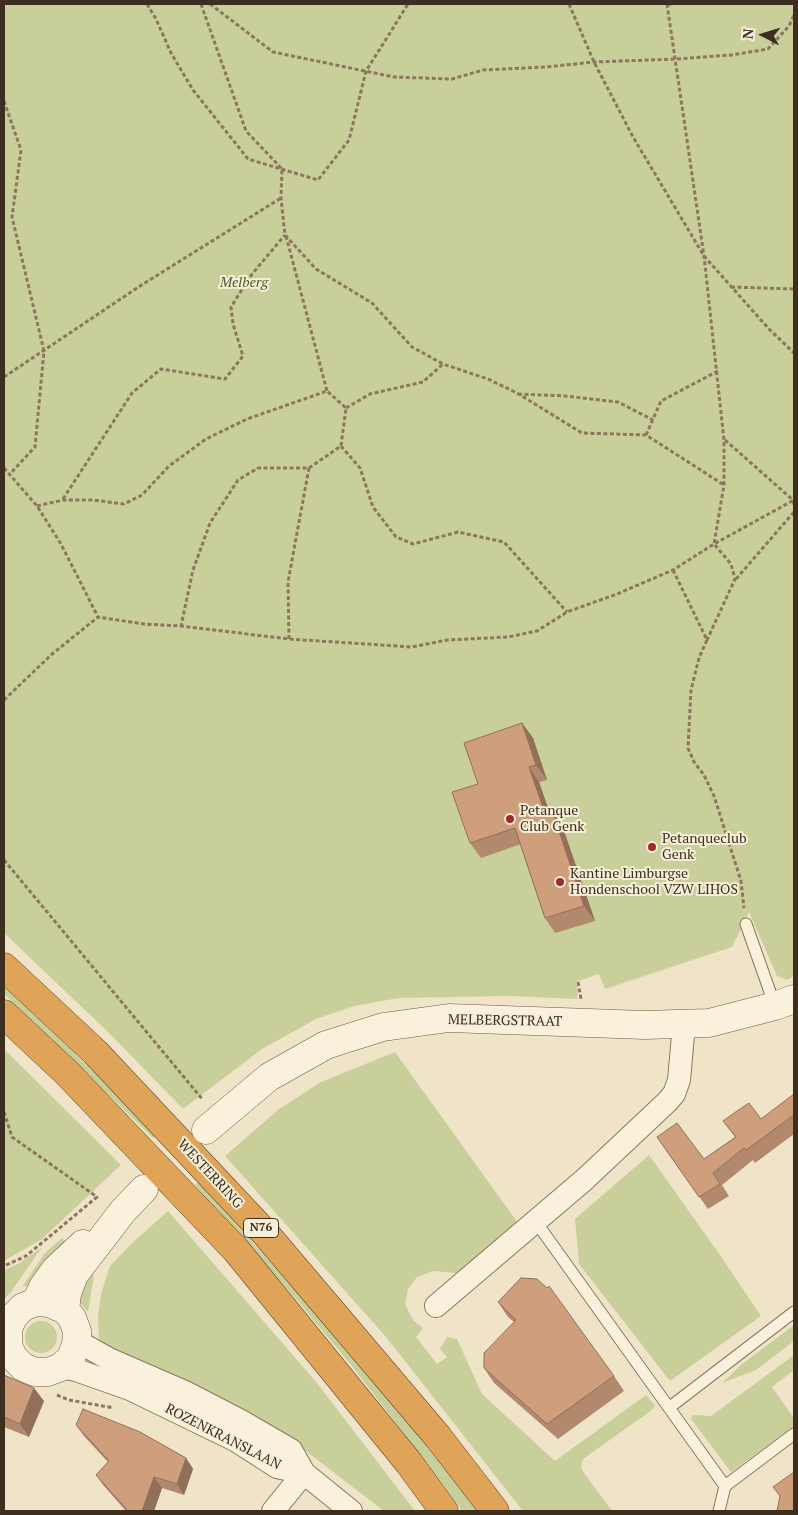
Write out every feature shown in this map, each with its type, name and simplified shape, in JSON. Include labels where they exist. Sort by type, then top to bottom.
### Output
[{"type":"highway","name":"WESTERRING","points":[[4,967],[95,1052],[265,1233],[438,1437],[495,1511]]},
{"type":"highway","name":"N76","points":[[4,1014],[67,1073],[236,1250],[409,1463],[444,1511]]},
{"type":"street","name":"MELBERGSTRAAT","points":[[206,1130],[270,1077],[326,1045],[383,1027],[449,1018],[645,1025],[709,1023],[785,1003]]},
{"type":"street","points":[[436,1306],[584,1180],[674,1094],[679,1080],[684,1024]]},
{"type":"street","points":[[65,1310],[67,1294],[74,1275],[123,1212],[144,1189]]},
{"type":"street","points":[[18,1312],[76,1249],[123,1212]]},
{"type":"street","points":[[18,1312],[49,1302],[65,1310],[72,1318],[77,1331],[78,1341],[71,1358],[61,1367]]},
{"type":"street","name":"ROZENKRANSLAAN","points":[[18,1312],[8,1328],[8,1355],[24,1367],[35,1372],[48,1372],[61,1367],[76,1370],[130,1389],[235,1440],[277,1467],[304,1473]]},
{"type":"street","name":"ROZENKRANSLAAN","points":[[78,1341],[109,1359],[185,1392],[291,1450],[304,1473]]},
{"type":"street","points":[[273,1511],[304,1473],[351,1511]]},
{"type":"lane","points":[[746,924],[785,1003]]},
{"type":"lane","points":[[536,1222],[725,1486]]},
{"type":"lane","points":[[670,1407],[794,1312]]},
{"type":"lane","points":[[719,1511],[725,1486],[794,1434]]},
{"type":"path","points":[[146,4],[156,19],[171,54],[193,90],[248,159],[318,180],[349,140],[366,71],[408,4]]},
{"type":"path","points":[[201,4],[246,131],[282,169],[281,198],[285,235],[327,391],[346,408]]},
{"type":"path","points":[[210,4],[273,52],[394,77],[452,79],[483,70],[546,68],[594,62],[731,55],[768,49],[788,26],[794,15]]},
{"type":"path","points":[[569,4],[594,62],[633,137],[704,256],[794,353]]},
{"type":"path","points":[[672,4],[667,4],[704,256],[724,440],[724,484],[714,544],[731,564],[735,579]]},
{"type":"path","points":[[4,101],[21,150],[12,217],[44,351],[35,447],[10,475]]},
{"type":"path","points":[[4,377],[140,286],[281,198]]},
{"type":"path","points":[[285,235],[316,269],[372,304],[412,347],[443,364],[488,379],[517,394],[582,434],[646,435],[724,484]]},
{"type":"path","points":[[62,500],[132,393],[161,369],[225,378],[243,356],[233,324],[231,307],[252,274],[285,235]]},
{"type":"path","points":[[731,287],[794,289]]},
{"type":"path","points":[[346,408],[370,394],[424,382],[443,364]]},
{"type":"path","points":[[646,435],[661,401],[718,371]]},
{"type":"path","points":[[36,506],[62,500],[93,500],[124,504],[142,495],[168,466],[206,439],[247,419],[327,391]]},
{"type":"path","points":[[517,394],[566,396],[618,402],[653,420]]},
{"type":"path","points":[[182,626],[193,570],[210,524],[238,480],[258,468],[309,468],[341,446],[346,408]]},
{"type":"path","points":[[724,440],[794,500],[794,505]]},
{"type":"path","points":[[341,446],[360,468],[373,507],[396,538],[413,544],[458,532],[504,542],[567,612]]},
{"type":"path","points":[[4,468],[36,506],[61,544],[98,617]]},
{"type":"path","points":[[289,639],[288,582],[309,468]]},
{"type":"path","points":[[4,700],[51,655],[98,617],[144,624],[182,626],[289,639],[412,647],[447,640],[508,637],[537,631],[567,612],[617,594],[673,570],[714,544],[794,500]]},
{"type":"path","points":[[746,924],[741,881],[714,796],[688,748],[692,690],[698,658],[735,579],[794,512]]},
{"type":"path","points":[[673,570],[707,640]]},
{"type":"path","points":[[4,860],[203,1100]]},
{"type":"path","points":[[578,982],[581,995]]},
{"type":"path","points":[[4,1112],[12,1137],[97,1197],[26,1256],[4,1266]]},
{"type":"path","points":[[69,1400],[120,1409]]},
{"type":"green space","name":"Melberg","points":[[4,4],[794,4],[794,976],[787,980],[777,976],[749,912],[732,947],[605,989],[599,974],[587,978],[576,982],[577,999],[510,996],[399,998],[354,1006],[316,1019],[262,1049],[183,1109],[107,1031],[4,933]]},
{"type":"green space","points":[[4,983],[157,1135],[153,1138],[4,994]]},
{"type":"green space","points":[[4,1049],[121,1165],[42,1239],[4,1261]]},
{"type":"green space","points":[[395,1052],[518,1223],[466,1268],[456,1273],[433,1271],[417,1277],[408,1289],[405,1304],[413,1320],[423,1328],[416,1337],[437,1364],[447,1357],[440,1349],[447,1337],[457,1339],[482,1394],[555,1461],[646,1395],[655,1405],[652,1410],[583,1459],[581,1467],[584,1473],[612,1511],[523,1511],[386,1337],[225,1156],[279,1109],[321,1082]]},
{"type":"green space","points":[[649,1155],[761,1316],[670,1381],[579,1264],[575,1219]]},
{"type":"green space","points":[[199,1182],[339,1340],[440,1461],[478,1511],[462,1511],[351,1365],[290,1292],[195,1185]]},
{"type":"green space","points":[[168,1211],[317,1383],[415,1511],[384,1511],[294,1442],[119,1353],[99,1340],[98,1316],[101,1294],[110,1266]]},
{"type":"green space","points":[[62,1238],[69,1244],[35,1284],[22,1287],[45,1253]]},
{"type":"green space","points":[[42,1247],[11,1292],[4,1299],[4,1270],[20,1263]]},
{"type":"green space","points":[[84,1270],[94,1275],[88,1312],[75,1297]]},
{"type":"green space","points":[[41,1321],[53,1325],[57,1337],[53,1349],[41,1353],[29,1349],[25,1337],[29,1325]]},
{"type":"green space","points":[[794,1325],[794,1341],[756,1370],[722,1383],[742,1364]]},
{"type":"green space","points":[[794,1355],[794,1370],[772,1387],[794,1418],[794,1426],[731,1472],[691,1419],[693,1415],[711,1416]]},
{"type":"building","points":[[522,723],[536,765],[529,767],[546,816],[553,813],[584,906],[545,918],[515,828],[470,843],[452,792],[478,784],[464,743]]},
{"type":"building","points":[[794,1094],[794,1115],[746,1150],[744,1148],[713,1173],[720,1184],[699,1197],[657,1137],[677,1123],[704,1159],[736,1137],[723,1121],[749,1103],[761,1119]]},
{"type":"building","points":[[521,1278],[537,1279],[547,1288],[549,1286],[614,1376],[547,1424],[484,1368],[484,1353],[516,1320],[498,1302]]},
{"type":"building","points":[[4,1375],[34,1388],[20,1424],[4,1417]]},
{"type":"building","points":[[83,1409],[140,1432],[186,1458],[177,1484],[154,1477],[142,1511],[128,1511],[96,1475],[109,1461],[76,1425]]},
{"type":"building","points":[[794,1472],[794,1511],[777,1511],[780,1496],[773,1487]]},
{"type":"place","name":"Petanque Club Genk","points":[[510,819]]},
{"type":"place","name":"Petanqueclub Genk","points":[[652,847]]},
{"type":"place","name":"Kantine Limburgse Hondenschool VZW LIHOS","points":[[560,882]]}]
